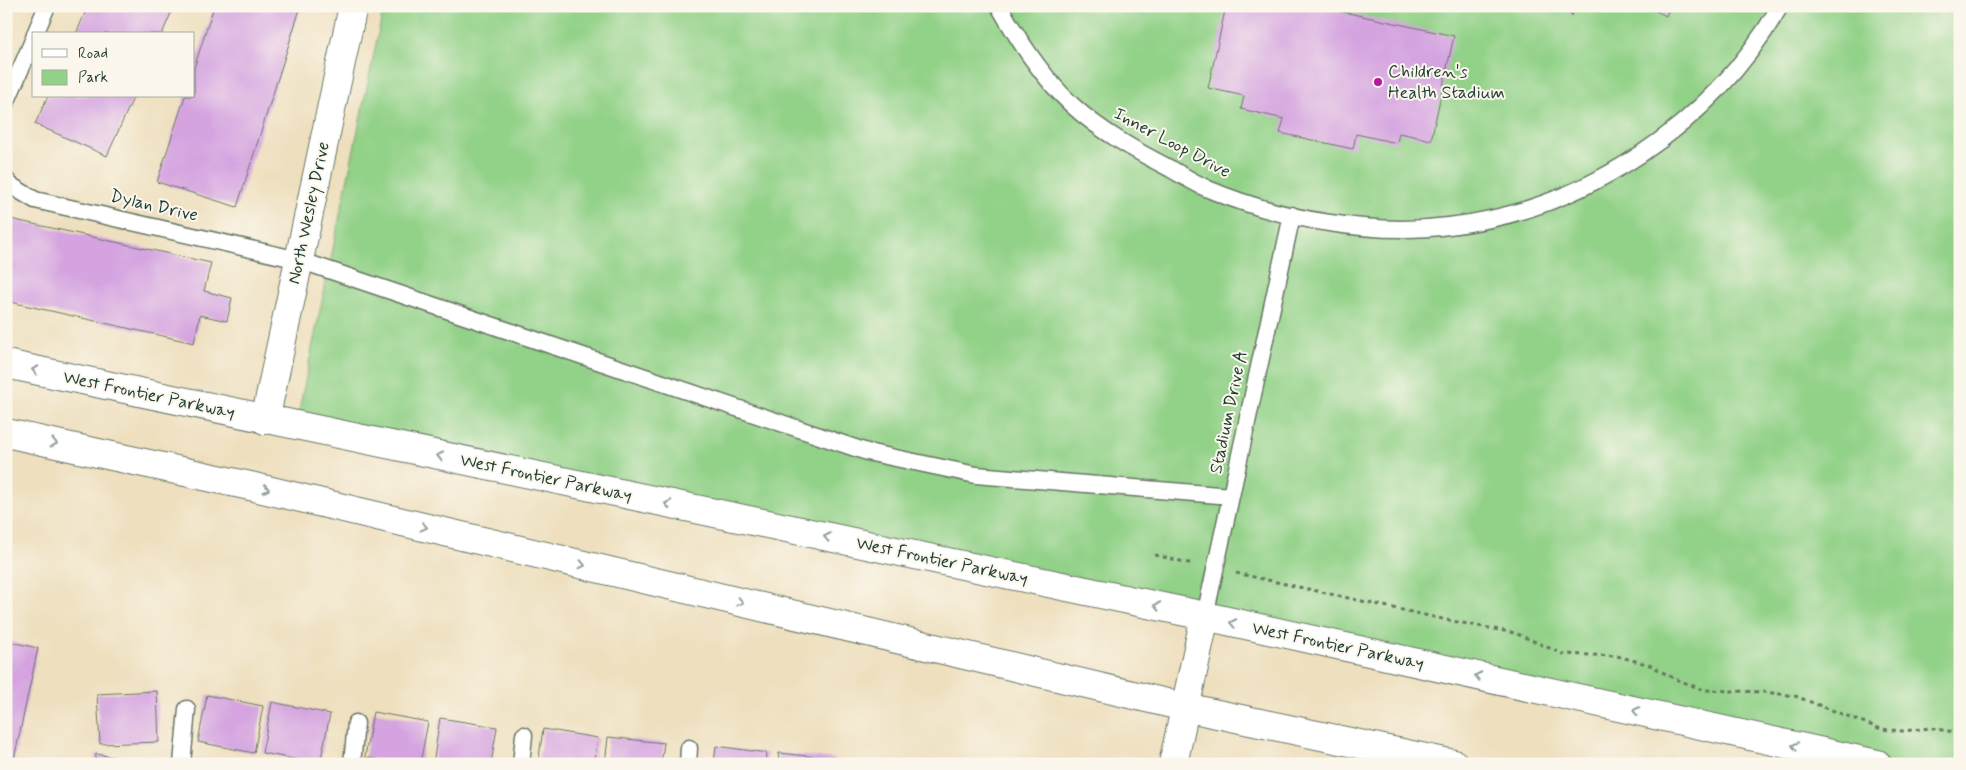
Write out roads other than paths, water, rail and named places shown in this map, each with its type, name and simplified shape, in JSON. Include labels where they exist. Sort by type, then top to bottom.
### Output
[{"type":"street","name":"North Wesley Drive","points":[[265,420],[353,6]]},
{"type":"street","name":"West Frontier Parkway","points":[[6,364],[265,420],[1205,616],[1877,764]]},
{"type":"street","points":[[6,433],[218,479],[1184,707],[1454,764]]},
{"type":"street","points":[[1172,764],[1205,616]]},
{"type":"lane","points":[[37,32],[47,6]]},
{"type":"lane","name":"Inner Loop Drive","points":[[999,6],[1017,39],[1044,74],[1071,104],[1104,130],[1157,162],[1208,188],[1248,203],[1292,215],[1369,227],[1410,229],[1490,220],[1575,191],[1613,173],[1689,117],[1723,84],[1742,62],[1780,6]]},
{"type":"lane","points":[[6,103],[32,43]]},
{"type":"lane","name":"Dylan Drive","points":[[6,180],[10,185],[35,200],[299,260],[867,452],[976,475],[1231,496]]},
{"type":"lane","name":"Stadium Drive A","points":[[1205,616],[1292,215]]},
{"type":"lane","points":[[182,764],[187,709]]},
{"type":"lane","points":[[352,764],[356,723]]},
{"type":"lane","points":[[521,764],[524,735]]},
{"type":"place","name":"Children's Health Stadium","points":[[1378,82]]}]
